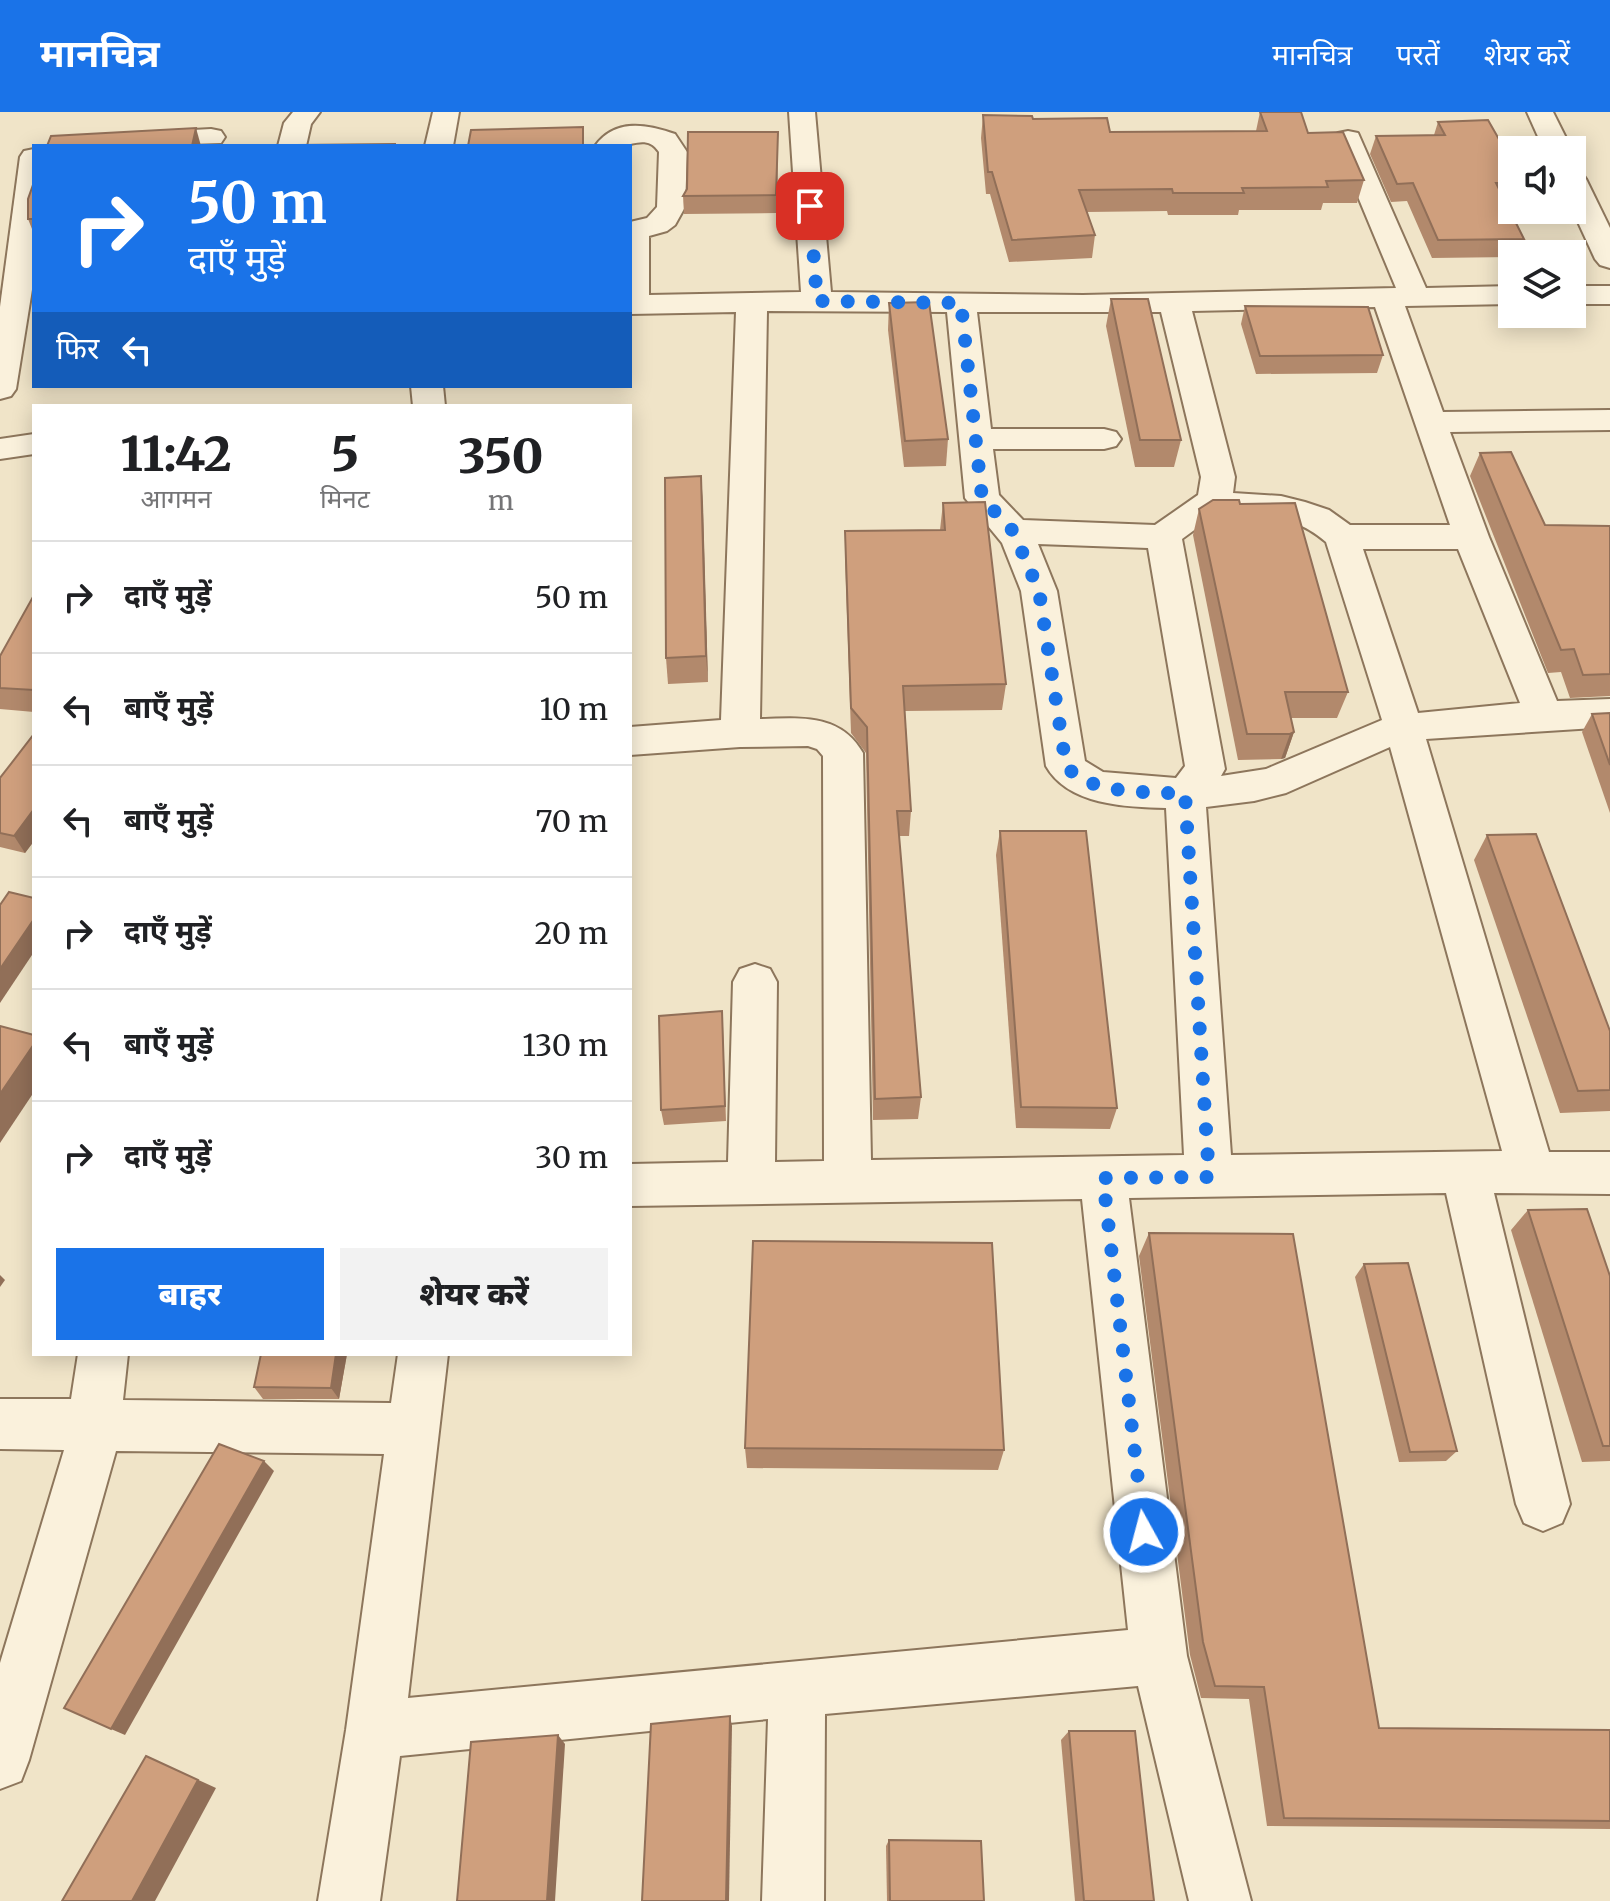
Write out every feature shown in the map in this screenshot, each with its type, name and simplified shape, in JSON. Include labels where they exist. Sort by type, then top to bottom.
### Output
[{"type":"street","points":[[293,144],[298,123],[307,112]]},
{"type":"street","points":[[439,144],[446,112]]},
{"type":"street","points":[[802,112],[817,301]]},
{"type":"street","points":[[1540,112],[1551,136]]},
{"type":"street","points":[[611,144],[635,122],[665,140],[673,152],[671,207],[665,219],[657,225],[632,231],[632,304],[752,301],[1174,302],[1498,295]]},
{"type":"street","points":[[117,142],[211,137]]},
{"type":"street","points":[[1348,139],[1400,296],[1428,422],[1544,716]]},
{"type":"street","points":[[0,389],[16,325],[28,251],[32,188]]},
{"type":"street","points":[[1586,208],[1610,259]]},
{"type":"street","points":[[1586,295],[1610,295]]},
{"type":"street","points":[[740,733],[752,301]]},
{"type":"street","points":[[1013,531],[1111,537],[1164,536],[1175,524],[1214,501],[1219,491],[1218,477],[1174,302]]},
{"type":"street","points":[[961,303],[982,498],[1013,531],[1039,591],[1066,766],[1075,776],[1095,784],[1185,794],[1272,782],[1377,735],[1404,729],[1610,713]]},
{"type":"street","points":[[1428,422],[1610,420]]},
{"type":"street","points":[[975,439],[1104,439]]},
{"type":"street","points":[[0,449],[32,444]]},
{"type":"street","points":[[1214,501],[1308,512],[1323,518],[1342,537],[1404,729],[1532,1174]]},
{"type":"street","points":[[1164,536],[1205,769],[1185,794],[1209,1177]]},
{"type":"street","points":[[1342,537],[1471,537]]},
{"type":"street","points":[[632,741],[740,733],[820,734],[831,739],[843,753],[848,1181]]},
{"type":"street","points":[[751,1183],[755,982]]},
{"type":"street","points":[[1465,1172],[1543,1504]]},
{"type":"street","points":[[632,1185],[1465,1172],[1610,1173]]},
{"type":"street","points":[[1103,1178],[1159,1656],[1220,1901]]},
{"type":"street","points":[[98,1424],[94,1423],[94,1403],[103,1356]]},
{"type":"street","points":[[349,1901],[375,1730],[423,1356]]},
{"type":"street","points":[[0,1424],[415,1429]]},
{"type":"street","points":[[0,1760],[98,1424]]},
{"type":"street","points":[[375,1730],[1159,1656]]},
{"type":"street","points":[[793,1901],[797,1688]]},
{"type":"building","points":[[1260,112],[1301,112],[1308,133],[1343,132],[1364,180],[1326,181],[1328,187],[1242,188],[1244,193],[1173,193],[1172,189],[1079,190],[1095,235],[1012,240],[992,172],[988,172],[983,115],[1032,116],[1033,119],[1107,118],[1110,132],[1267,131]]},
{"type":"building","points":[[1488,120],[1498,138],[1498,224],[1516,224],[1524,239],[1438,240],[1413,183],[1397,184],[1376,136],[1445,135],[1438,122]]},
{"type":"building","points":[[583,127],[583,144],[468,144],[471,130]]},
{"type":"building","points":[[196,128],[192,144],[48,144],[51,136]]},
{"type":"building","points":[[688,132],[778,132],[776,195],[683,196],[687,189]]},
{"type":"building","points":[[32,188],[32,219],[28,219],[28,199]]},
{"type":"building","points":[[1111,299],[1148,299],[1181,440],[1140,440]]},
{"type":"building","points":[[929,302],[948,439],[905,441],[889,303]]},
{"type":"building","points":[[1245,306],[1368,307],[1383,355],[1260,356]]},
{"type":"building","points":[[1511,452],[1545,525],[1610,526],[1610,674],[1583,675],[1574,649],[1561,650],[1480,453]]},
{"type":"building","points":[[701,476],[706,656],[666,658],[665,478]]},
{"type":"building","points":[[1213,500],[1239,500],[1240,504],[1295,503],[1348,692],[1285,692],[1294,732],[1290,734],[1247,734],[1199,509]]},
{"type":"building","points":[[985,502],[1006,684],[903,686],[911,811],[897,811],[921,1097],[875,1099],[867,727],[851,708],[845,531],[945,530],[943,503]]},
{"type":"building","points":[[32,599],[32,690],[0,688],[0,656]]},
{"type":"building","points":[[1610,713],[1610,765],[1592,714]]},
{"type":"building","points":[[32,737],[32,812],[14,836],[0,833],[0,778]]},
{"type":"building","points":[[1000,831],[1086,831],[1117,1108],[1021,1107]]},
{"type":"building","points":[[1536,834],[1610,1031],[1610,1090],[1578,1091],[1487,835]]},
{"type":"building","points":[[9,892],[32,898],[32,922],[0,969],[0,905]]},
{"type":"building","points":[[722,1011],[725,1106],[661,1110],[659,1016]]},
{"type":"building","points":[[0,1026],[32,1034],[32,1047],[0,1094]]},
{"type":"building","points":[[1587,1209],[1610,1276],[1610,1446],[1603,1446],[1528,1210]]},
{"type":"building","points":[[1149,1233],[1293,1234],[1379,1728],[1610,1730],[1610,1821],[1284,1818],[1264,1687],[1215,1686],[1203,1642]]},
{"type":"building","points":[[753,1241],[992,1243],[1004,1450],[745,1448]]},
{"type":"building","points":[[1408,1263],[1457,1451],[1410,1452],[1364,1264]]},
{"type":"building","points":[[261,1356],[336,1356],[331,1388],[254,1387]]},
{"type":"building","points":[[219,1444],[264,1461],[111,1729],[64,1708]]},
{"type":"building","points":[[730,1716],[726,1901],[642,1901],[651,1724]]},
{"type":"building","points":[[1069,1731],[1135,1731],[1154,1901],[1084,1901]]},
{"type":"building","points":[[558,1735],[547,1901],[457,1901],[471,1742]]},
{"type":"building","points":[[146,1756],[198,1780],[132,1901],[62,1901]]},
{"type":"building","points":[[889,1840],[981,1841],[984,1901],[890,1901]]},
{"type":"route","points":[[810,206],[817,301],[961,303],[980,491],[986,504],[1013,531],[1039,591],[1066,766],[1075,776],[1095,784],[1185,794],[1209,1177],[1103,1178],[1144,1532]]}]
